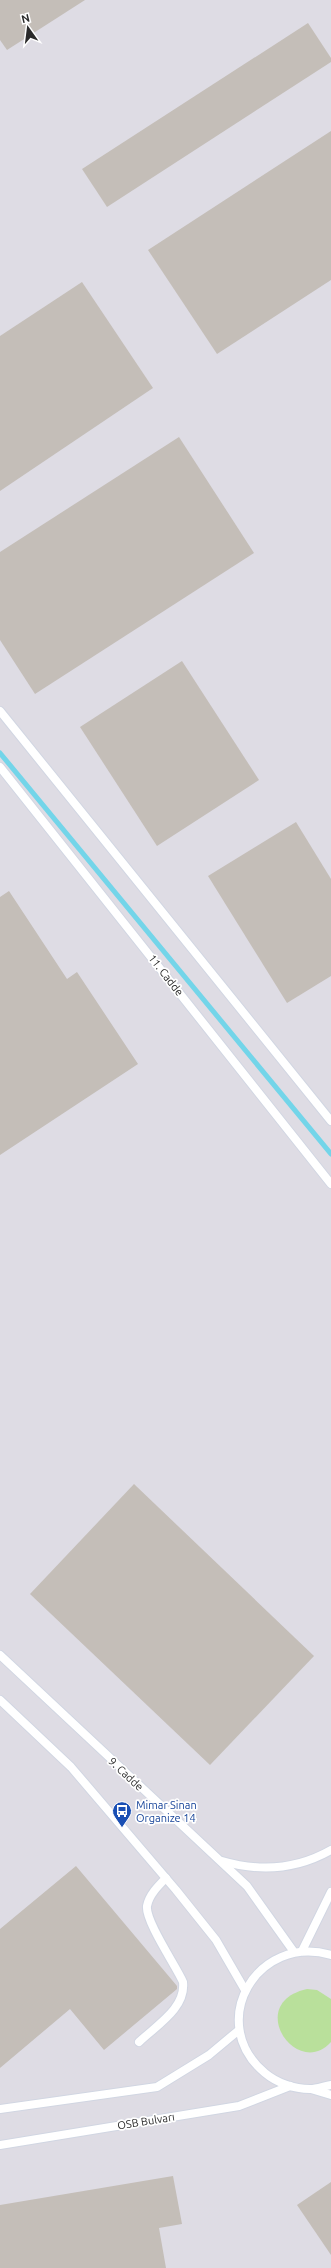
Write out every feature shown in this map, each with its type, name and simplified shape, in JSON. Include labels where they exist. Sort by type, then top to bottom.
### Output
[{"type":"lane","points":[[0,711],[331,1121]]},
{"type":"lane","name":"11. Cadde","points":[[0,767],[331,1184]]},
{"type":"lane","name":"9. Cadde","points":[[0,1655],[247,1886],[298,1951]]},
{"type":"lane","points":[[0,1700],[71,1767],[166,1878],[216,1940],[245,1990]]},
{"type":"lane","points":[[220,1860],[252,1868],[284,1867],[302,1863],[331,1850]]},
{"type":"lane","points":[[139,2042],[178,2005],[184,1992],[183,1982],[150,1920],[147,1907],[152,1894],[166,1878]]},
{"type":"lane","points":[[298,1951],[331,1892]]},
{"type":"lane","points":[[331,1955],[317,1950],[298,1951],[280,1956],[266,1964],[254,1976],[245,1990],[239,2009],[239,2030],[245,2048],[256,2065],[271,2078],[290,2086],[310,2089],[331,2095]]},
{"type":"lane","points":[[0,2109],[157,2087],[209,2055],[239,2030]]},
{"type":"lane","points":[[310,2089],[331,2085]]},
{"type":"lane","name":"OSB Bulvarı","points":[[0,2145],[239,2106],[290,2086]]},
{"type":"shaded area","points":[[0,0],[331,0],[331,2268],[0,2268]]},
{"type":"green space","points":[[307,1989],[317,1990],[331,1999],[331,2042],[318,2051],[304,2052],[292,2046],[283,2035],[278,2022],[279,2009],[289,1997]]},
{"type":"building","points":[[0,0],[85,0],[7,50],[0,40]]},
{"type":"building","points":[[308,23],[331,58],[331,62],[107,207],[82,169]]},
{"type":"building","points":[[331,131],[331,280],[217,354],[148,250]]},
{"type":"building","points":[[82,282],[153,388],[0,491],[0,336]]},
{"type":"building","points":[[179,437],[254,553],[35,694],[0,640],[0,552]]},
{"type":"building","points":[[182,661],[259,780],[157,846],[80,727]]},
{"type":"building","points":[[296,822],[331,879],[331,976],[287,1003],[208,876]]},
{"type":"building","points":[[9,891],[67,979],[77,972],[138,1064],[0,1155],[0,897]]},
{"type":"building","points":[[134,1484],[314,1656],[210,1765],[30,1594]]},
{"type":"building","points":[[76,1866],[177,1986],[177,1989],[104,2050],[70,2009],[0,2068],[0,1929]]},
{"type":"building","points":[[173,2176],[182,2224],[159,2228],[166,2268],[0,2268],[0,2205]]},
{"type":"building","points":[[331,2182],[331,2255],[297,2205]]},
{"type":"waterway","points":[[0,753],[331,1154]]},
{"type":"place","name":"Mimar Sinan Organize 14","points":[[122,1828]]}]
